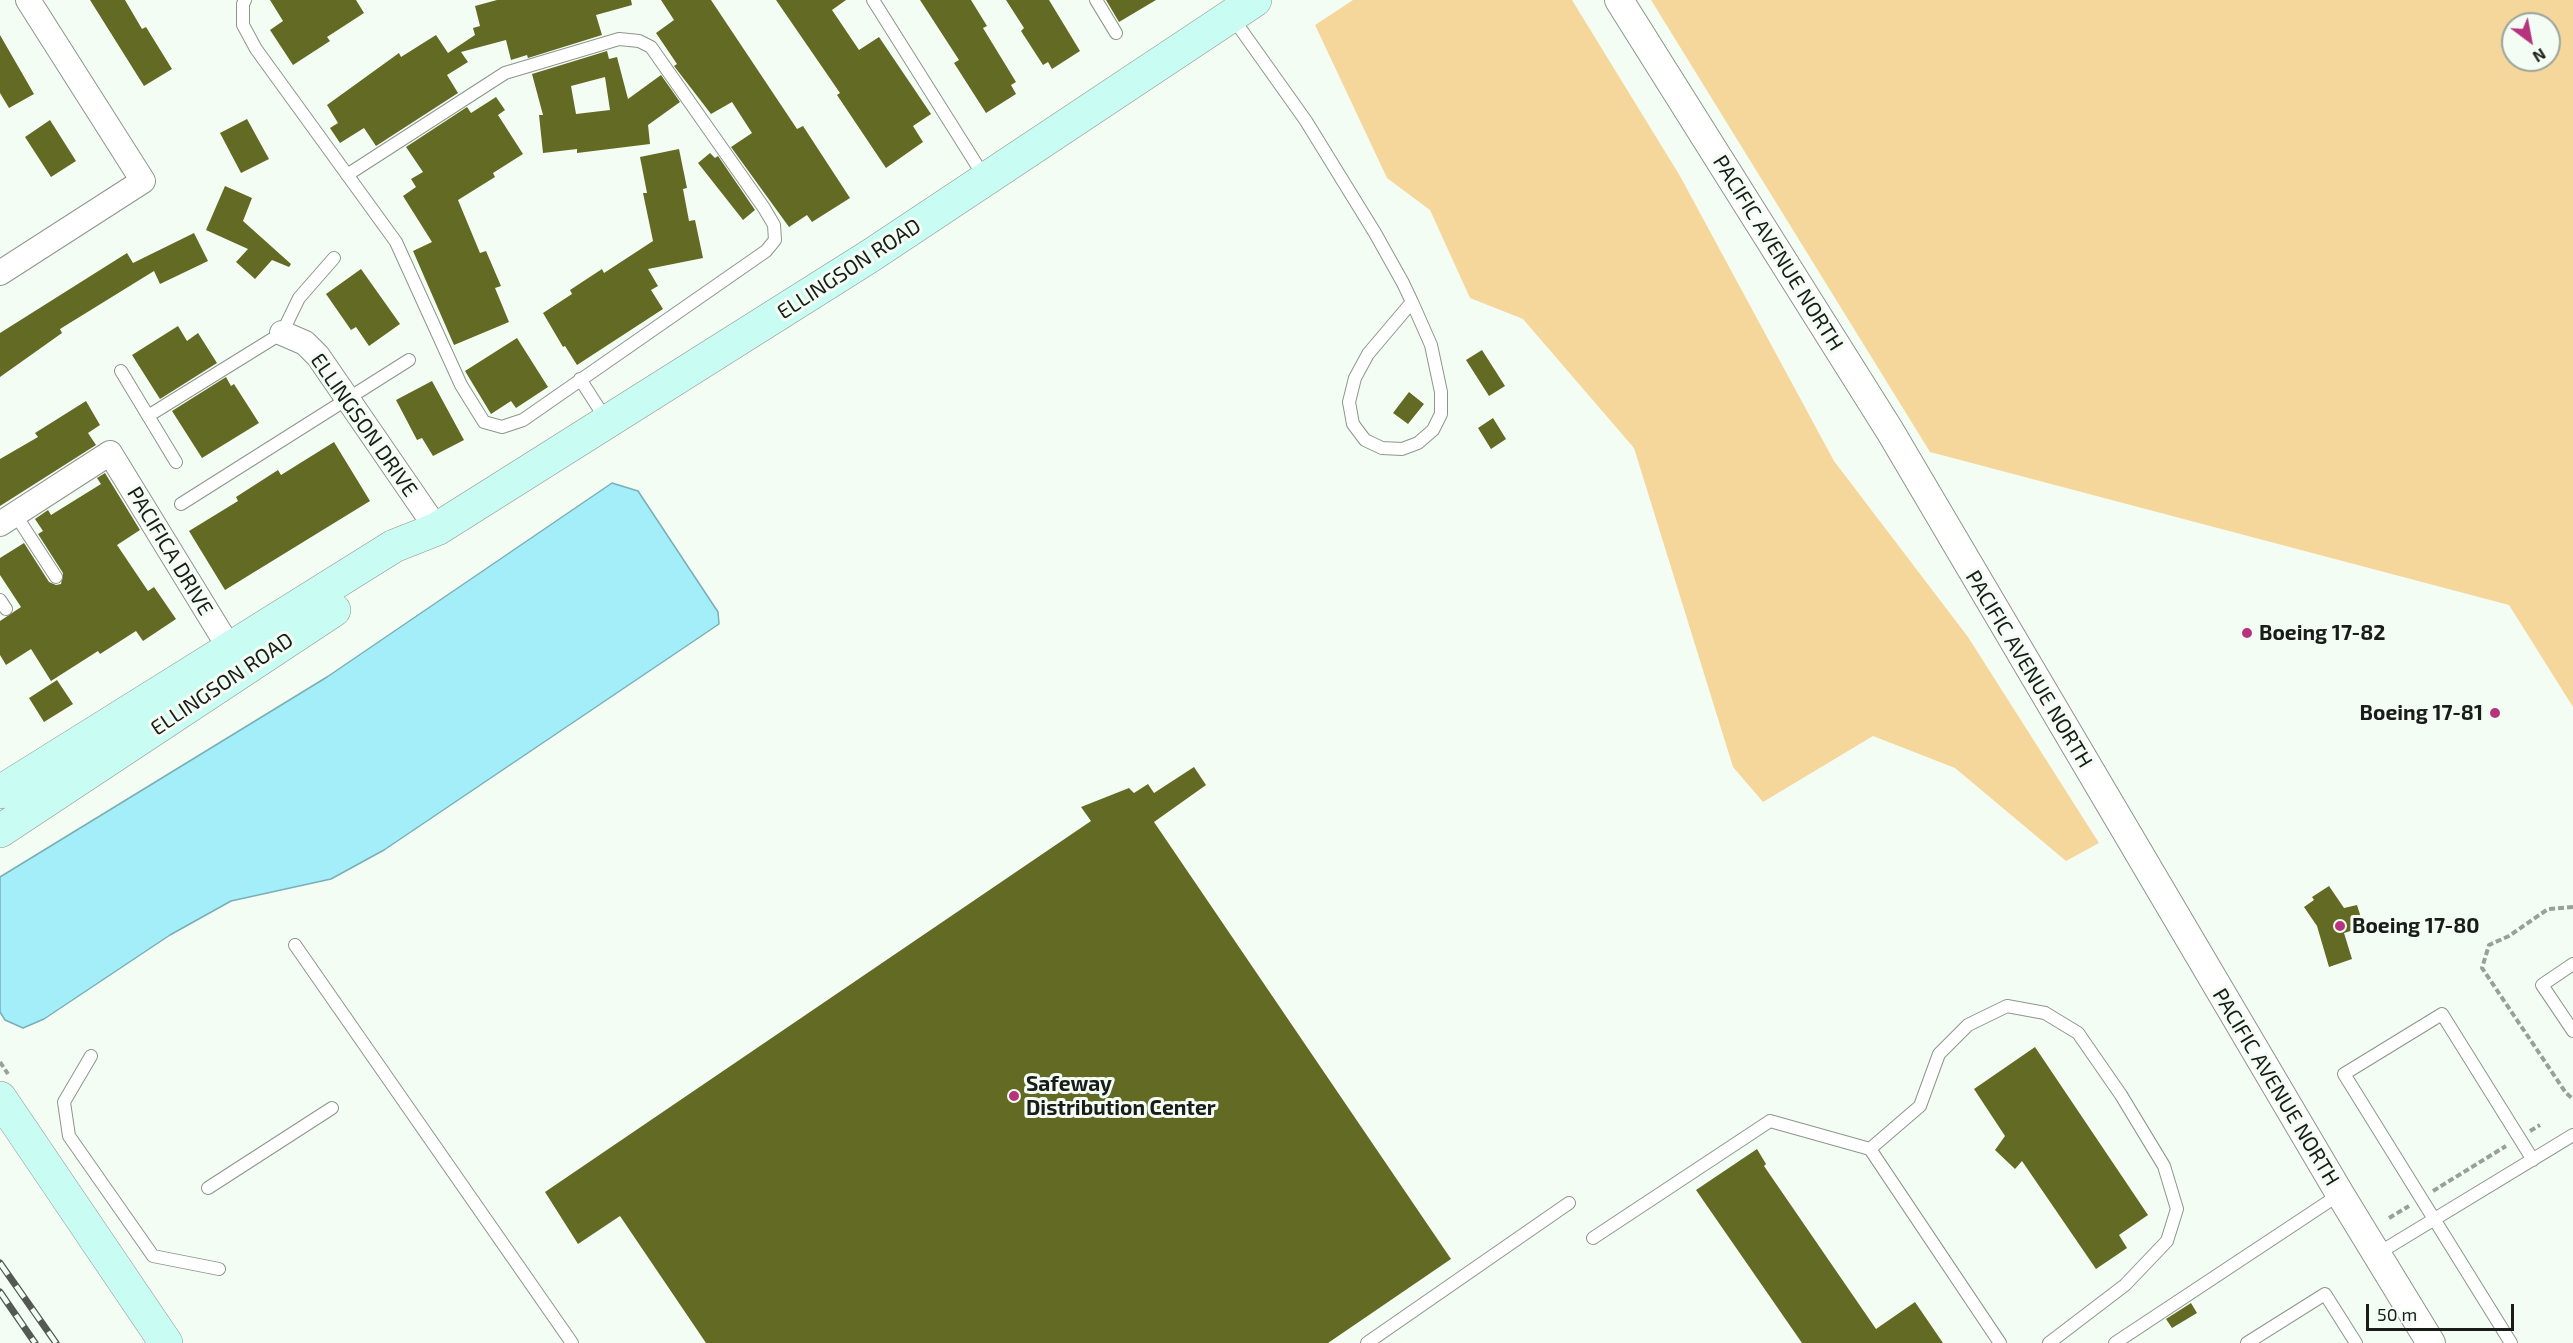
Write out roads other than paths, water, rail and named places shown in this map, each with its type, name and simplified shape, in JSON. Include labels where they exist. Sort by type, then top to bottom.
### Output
[{"type":"main road","name":"ELLINGSON ROAD","points":[[0,792],[394,546],[437,529],[608,422],[870,256],[1243,8]]},
{"type":"main road","name":"ELLINGSON ROAD","points":[[0,831],[402,564],[437,529]]},
{"type":"main road","points":[[0,1098],[166,1343]]},
{"type":"main road","points":[[0,1140],[138,1343]]},
{"type":"street","points":[[0,273],[143,181],[28,0]]},
{"type":"street","name":"PACIFIC AVENUE NORTH","points":[[1619,0],[1890,431],[2340,1194],[2431,1343]]},
{"type":"street","name":"ELLINGSON DRIVE","points":[[282,333],[305,344],[318,356],[437,529]]},
{"type":"street","name":"PACIFICA DRIVE","points":[[8,519],[110,453],[230,649]]},
{"type":"lane","points":[[245,0],[243,25],[256,49],[347,175],[396,242],[461,385],[484,422],[502,427],[522,420],[766,251],[775,240],[774,225],[764,208],[651,47],[639,40],[619,39],[505,73],[347,175]]},
{"type":"lane","points":[[873,0],[986,179]]},
{"type":"lane","points":[[1096,0],[1116,33]]},
{"type":"lane","points":[[1243,8],[1306,121],[1376,233],[1412,302],[1431,345],[1441,392],[1441,414],[1433,430],[1418,443],[1402,449],[1382,448],[1365,440],[1353,424],[1349,402],[1355,378],[1368,354],[1412,302]]},
{"type":"lane","points":[[148,416],[282,333],[299,298],[334,258]]},
{"type":"lane","points":[[181,504],[409,360]]},
{"type":"lane","points":[[121,371],[176,462]]},
{"type":"lane","points":[[580,379],[608,422]]},
{"type":"lane","points":[[8,519],[56,577]]},
{"type":"lane","points":[[295,945],[572,1343]]},
{"type":"lane","points":[[2573,964],[2542,985],[2573,1031]]},
{"type":"lane","points":[[1870,1149],[1920,1106],[1940,1054],[1968,1025],[2007,1006],[2045,1013],[2079,1033],[2164,1166],[2177,1209],[2167,1240],[2125,1284],[2049,1343]]},
{"type":"lane","points":[[2511,1343],[2344,1074],[2442,1014],[2533,1160]]},
{"type":"lane","points":[[91,1056],[63,1102],[69,1136],[153,1256],[219,1269]]},
{"type":"lane","points":[[208,1188],[332,1108]]},
{"type":"lane","points":[[1593,1238],[1770,1121],[1870,1149],[2000,1343]]},
{"type":"lane","points":[[2377,1254],[2573,1136]]},
{"type":"lane","points":[[2115,1343],[2340,1194]]},
{"type":"lane","points":[[1367,1343],[1569,1203]]},
{"type":"lane","points":[[2247,1343],[2325,1294],[2356,1343]]},
{"type":"water","points":[[612,483],[638,491],[718,612],[719,624],[384,850],[331,879],[231,901],[170,935],[44,1019],[23,1028],[5,1020],[0,1012],[0,877],[327,677]]},
{"type":"railway","points":[[0,1263],[56,1343]]},
{"type":"railway","points":[[0,1292],[35,1343]]},
{"type":"place","name":"Boeing 17-82","points":[[2247,633]]},
{"type":"place","name":"Boeing 17-81","points":[[2495,713]]},
{"type":"place","name":"Boeing 17-80","points":[[2340,926]]},
{"type":"place","name":"Safeway Distribution Center","points":[[1014,1096]]}]
